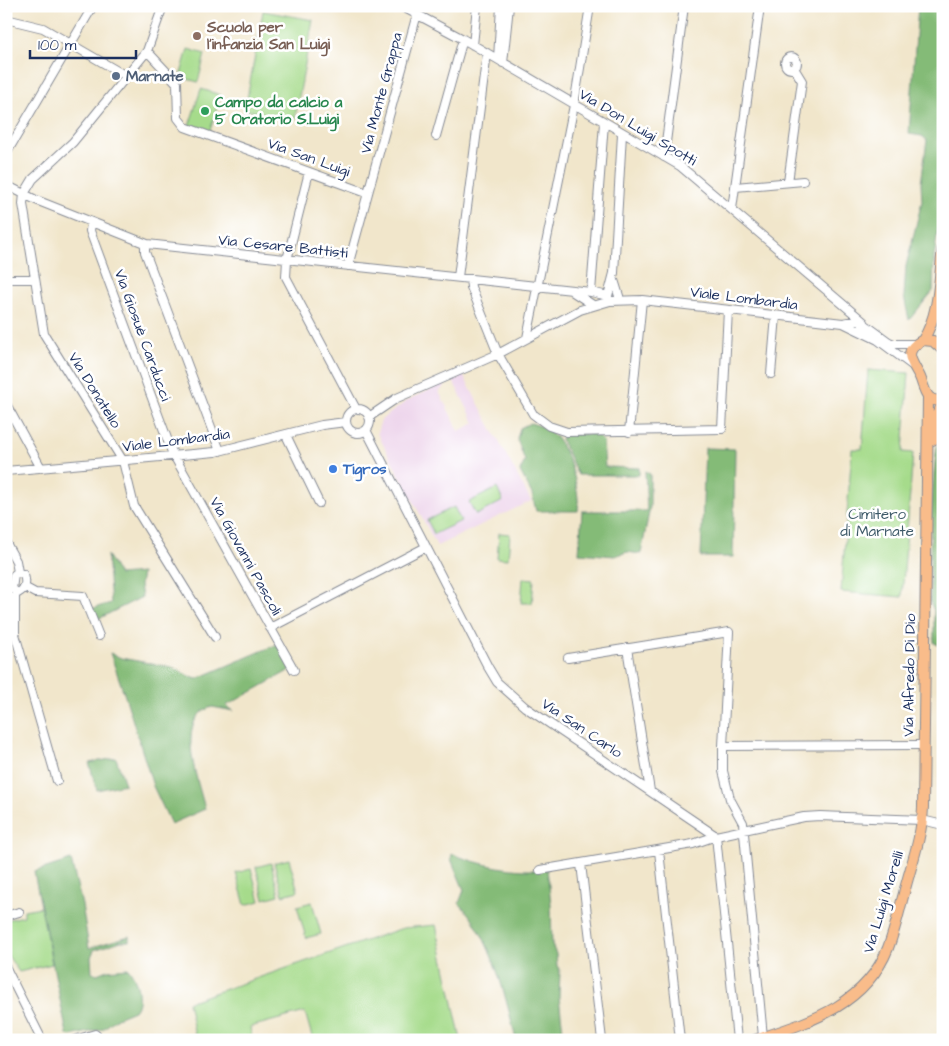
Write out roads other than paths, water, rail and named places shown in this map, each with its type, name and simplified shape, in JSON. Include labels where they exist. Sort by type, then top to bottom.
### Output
[{"type":"main road","points":[[943,248],[934,314],[930,329],[912,347],[910,355],[913,366],[920,375],[928,397],[943,402]]},
{"type":"main road","points":[[943,310],[943,350]]},
{"type":"main road","points":[[919,342],[933,341],[943,350]]},
{"type":"main road","name":"Via Alfredo Di Dio","points":[[922,820],[928,397]]},
{"type":"main road","name":"Via Alfredo Di Dio","points":[[926,530],[934,426],[943,402]]},
{"type":"main road","name":"Via Luigi Morelli","points":[[759,1038],[832,1011],[852,998],[873,976],[885,956],[893,934],[922,820]]},
{"type":"street","points":[[6,154],[93,6]]},
{"type":"street","points":[[24,194],[33,179],[73,142],[148,50],[163,6]]},
{"type":"street","name":"Via Don Luigi Spotti","points":[[400,6],[463,39],[692,175],[889,342],[894,344],[919,342]]},
{"type":"street","points":[[473,45],[477,6]]},
{"type":"street","points":[[500,61],[501,6]]},
{"type":"street","points":[[500,61],[509,6]]},
{"type":"street","points":[[527,338],[574,105],[590,6]]},
{"type":"street","points":[[664,157],[684,6]]},
{"type":"street","points":[[732,209],[760,6]]},
{"type":"street","name":"Via Monte Grappa","points":[[348,266],[417,14]]},
{"type":"street","points":[[6,19],[43,28],[126,76]]},
{"type":"street","points":[[436,136],[463,39]]},
{"type":"street","name":"Via San Luigi","points":[[148,50],[177,83],[178,118],[185,127],[368,193]]},
{"type":"street","points":[[458,277],[487,53]]},
{"type":"street","points":[[788,182],[802,81],[794,68]]},
{"type":"street","points":[[590,292],[604,122]]},
{"type":"street","points":[[608,296],[614,273],[622,134]]},
{"type":"street","points":[[309,172],[287,260],[287,279],[356,409]]},
{"type":"street","points":[[735,187],[803,181]]},
{"type":"street","name":"Via Cesare Battisti","points":[[6,185],[145,244],[458,277],[572,292],[590,292],[608,296]]},
{"type":"street","name":"Via Donatello","points":[[24,194],[34,278],[44,334],[123,461],[134,506],[216,637]]},
{"type":"street","name":"Via Giosuè Carducci","points":[[91,222],[90,231],[174,456]]},
{"type":"street","points":[[145,244],[144,252],[220,451]]},
{"type":"street","points":[[614,273],[619,296]]},
{"type":"street","points":[[6,278],[34,278]]},
{"type":"street","points":[[470,279],[471,287],[498,354],[533,414],[549,426],[567,432],[722,429],[728,310]]},
{"type":"street","points":[[572,292],[580,310]]},
{"type":"street","name":"Via Cesare Battisti","points":[[572,292],[591,304]]},
{"type":"street","name":"Viale Lombardia","points":[[370,417],[397,398],[498,354],[608,296],[843,323]]},
{"type":"street","points":[[629,432],[642,300]]},
{"type":"street","name":"Viale Lombardia","points":[[591,304],[610,301],[642,300]]},
{"type":"street","points":[[771,374],[776,316]]},
{"type":"street","points":[[843,323],[854,320],[864,322],[861,331]]},
{"type":"street","points":[[843,323],[885,344],[913,366]]},
{"type":"street","points":[[6,404],[41,468]]},
{"type":"street","points":[[346,422],[348,415],[356,409],[365,411],[370,417],[369,426],[366,430]]},
{"type":"street","name":"Viale Lombardia","points":[[6,471],[220,451],[322,425],[346,422],[351,430],[355,432],[366,430]]},
{"type":"street","name":"Via San Carlo","points":[[366,430],[497,682],[525,706],[716,836]]},
{"type":"street","points":[[286,435],[319,503]]},
{"type":"street","name":"Via Giovanni Pascoli","points":[[174,456],[294,670]]},
{"type":"street","points":[[6,543],[16,561],[18,572]]},
{"type":"street","points":[[270,628],[426,547]]},
{"type":"street","points":[[11,589],[20,592],[24,587],[24,575],[18,572]]},
{"type":"street","points":[[18,572],[14,574],[11,589],[14,634],[57,780]]},
{"type":"street","points":[[24,587],[35,593],[82,596],[100,636]]},
{"type":"street","points":[[568,658],[729,632],[723,771],[730,799],[741,818],[743,831],[759,1038]]},
{"type":"street","points":[[627,648],[650,791]]},
{"type":"street","points":[[723,746],[923,745]]},
{"type":"street","points":[[540,870],[693,844],[716,836],[804,817],[922,820],[943,825]]},
{"type":"street","points":[[716,836],[737,1040]]},
{"type":"street","points":[[659,850],[680,1040]]},
{"type":"street","points":[[582,864],[602,1040]]},
{"type":"street","points":[[6,916],[19,912]]},
{"type":"street","points":[[6,968],[42,1040]]},
{"type":"street","points":[[75,1040],[95,1034],[102,1040]]},
{"type":"place","name":"Scuola per l'infanzia San Luigi","points":[[197,36]]},
{"type":"place","name":"Marnate","points":[[116,76]]},
{"type":"place","name":"Campo da calcio a 5 Oratorio S.Luigi","points":[[205,111]]},
{"type":"place","name":"Tigros","points":[[333,469]]},
{"type":"park label","name":"Cimitero di Marnate","points":[[877,522]]}]
